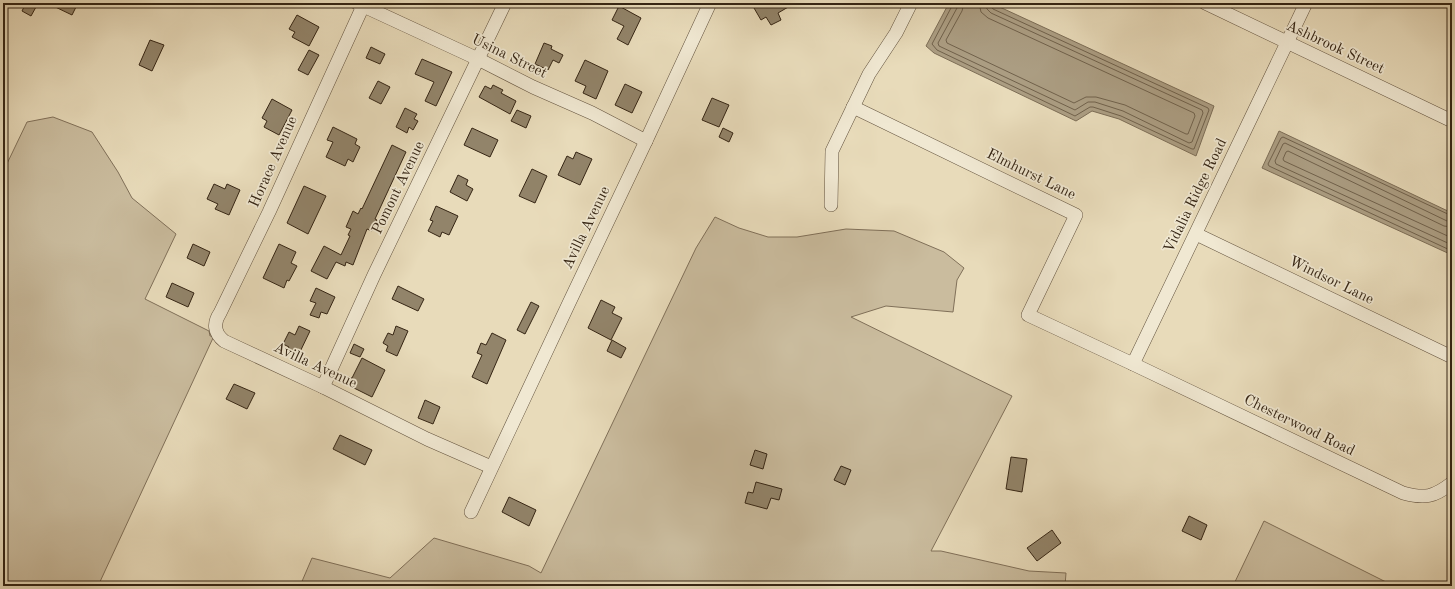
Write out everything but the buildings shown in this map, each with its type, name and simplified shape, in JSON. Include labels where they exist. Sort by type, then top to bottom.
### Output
[{"type":"street","name":"Pomont Avenue","points":[[323,387],[361,303],[505,3]]},
{"type":"street","name":"Avilla Avenue","points":[[471,512],[710,3]]},
{"type":"street","points":[[831,205],[832,150],[869,74],[896,33],[911,3]]},
{"type":"street","name":"Ashbrook Street","points":[[1205,3],[1452,121]]},
{"type":"street","name":"Vidalia Ridge Road","points":[[1134,364],[1306,3]]},
{"type":"street","name":"Usina Street","points":[[360,4],[478,59],[533,87],[592,113],[646,141]]},
{"type":"street","name":"Horace Avenue","points":[[216,331],[215,325],[217,317],[270,212],[360,4]]},
{"type":"street","name":"Elmhurst Lane","points":[[853,107],[1076,215],[1028,315],[1134,364]]},
{"type":"street","name":"Windsor Lane","points":[[1196,234],[1452,357]]},
{"type":"street","name":"Avilla Avenue","points":[[216,331],[220,338],[224,341],[491,467]]},
{"type":"street","name":"Chesterwood Road","points":[[1134,364],[1403,493],[1416,497],[1437,494],[1452,483]]},
{"type":"shaded area","points":[[53,117],[92,132],[118,172],[132,198],[176,234],[145,299],[209,331],[210,336],[213,338],[98,586],[3,586],[3,172],[27,122]]},
{"type":"shaded area","points":[[715,217],[739,228],[768,237],[797,237],[846,229],[894,231],[944,252],[964,268],[957,280],[953,312],[886,306],[851,317],[1012,396],[931,551],[941,551],[1029,571],[1066,573],[1065,586],[300,586],[312,558],[390,578],[434,538],[529,566],[541,573],[696,248]]},
{"type":"shaded area","points":[[1264,521],[1394,586],[1233,586]]},
{"type":"water","points":[[949,3],[991,3],[1214,106],[1196,156],[1119,119],[1092,111],[1076,121],[934,53],[926,46]]},
{"type":"water","points":[[1279,131],[1452,213],[1452,255],[1262,168]]}]
